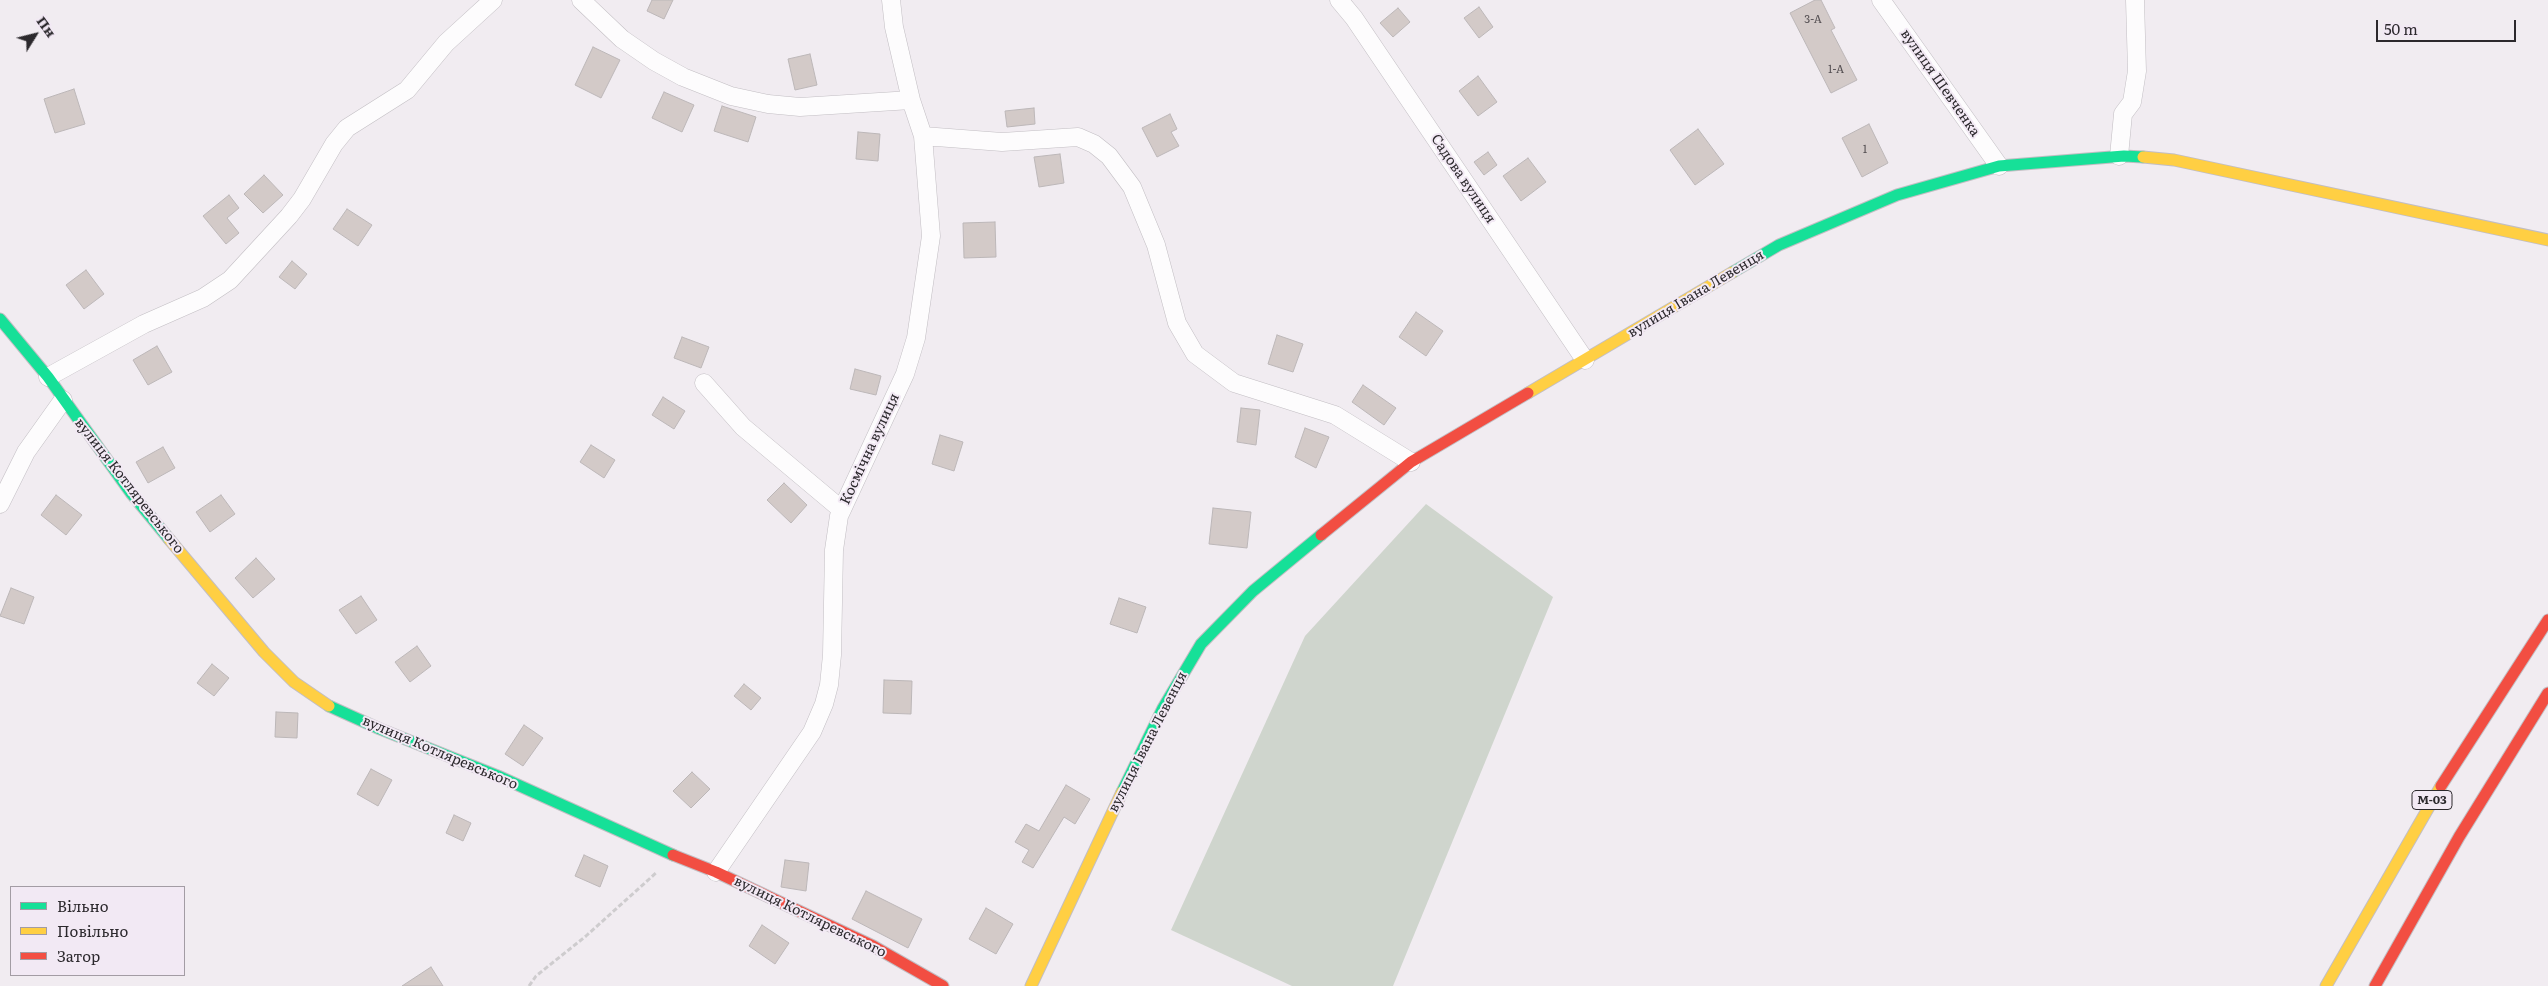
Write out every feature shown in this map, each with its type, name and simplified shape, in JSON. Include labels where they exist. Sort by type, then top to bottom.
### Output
[{"type":"main road","name":"вулиця Івана Левенця","points":[[1032,986],[1093,850],[1163,708],[1201,644],[1253,592],[1329,527],[1411,462],[1779,245],[1896,195],[1998,166],[2119,156],[2174,160],[2548,240]]},
{"type":"main road","name":"вулиця Котляревського","points":[[0,319],[48,377],[131,493],[264,652],[294,682],[325,704],[380,729],[498,776],[674,856],[716,872],[873,946],[943,986]]},
{"type":"main road","name":"М-03","points":[[2326,986],[2455,762],[2548,620]]},
{"type":"main road","name":"М-03","points":[[2375,986],[2459,836],[2548,693]]},
{"type":"street","points":[[48,377],[144,324],[203,298],[230,280],[293,210],[334,144],[347,128],[407,90],[446,43],[494,0]]},
{"type":"street","points":[[581,0],[622,39],[654,61],[683,77],[730,96],[768,104],[800,107],[911,100]]},
{"type":"street","name":"Космічна вулиця","points":[[716,872],[812,732],[824,704],[829,685],[832,655],[834,550],[839,516],[905,374],[916,338],[931,236],[924,136],[911,100],[894,27],[890,0]]},
{"type":"street","name":"Садова вулиця","points":[[1339,0],[1354,18],[1585,360]]},
{"type":"street","name":"вулиця Шевченка","points":[[1880,0],[1998,166]]},
{"type":"street","points":[[2119,156],[2123,114],[2132,102],[2137,71],[2135,0]]},
{"type":"street","points":[[924,136],[1002,142],[1078,137],[1094,144],[1109,156],[1132,187],[1156,245],[1177,323],[1194,354],[1234,383],[1335,415],[1411,462]]},
{"type":"street","points":[[704,383],[743,427],[842,510]]},
{"type":"street","points":[[0,504],[26,452],[63,400]]},
{"type":"path","points":[[529,986],[536,976],[586,936],[674,856]]},
{"type":"shaded area","points":[[1426,504],[1553,597],[1393,986],[1292,986],[1171,930],[1305,636]]},
{"type":"building","points":[[652,0],[673,0],[664,19],[647,11]]},
{"type":"building","points":[[1815,0],[1821,0],[1835,28],[1831,30],[1857,80],[1831,93],[1790,13]]},
{"type":"building","points":[[1479,7],[1493,27],[1479,38],[1464,18]]},
{"type":"building","points":[[1398,8],[1410,22],[1393,37],[1380,23]]},
{"type":"building","points":[[593,47],[620,60],[601,98],[575,85]]},
{"type":"building","points":[[810,54],[817,85],[795,90],[788,59]]},
{"type":"building","points":[[1478,76],[1497,102],[1478,116],[1459,91]]},
{"type":"building","points":[[74,89],[85,124],[55,133],[44,99]]},
{"type":"building","points":[[664,92],[694,105],[682,132],[652,118]]},
{"type":"building","points":[[722,106],[756,117],[748,142],[714,131]]},
{"type":"building","points":[[1034,108],[1035,124],[1007,127],[1005,111]]},
{"type":"building","points":[[1170,114],[1177,129],[1171,132],[1179,146],[1157,157],[1142,128]]},
{"type":"building","points":[[1869,124],[1888,163],[1862,177],[1842,138]]},
{"type":"building","points":[[1698,129],[1724,164],[1695,185],[1670,150]]},
{"type":"building","points":[[858,132],[880,134],[878,161],[856,159]]},
{"type":"building","points":[[1488,152],[1497,165],[1484,175],[1474,162]]},
{"type":"building","points":[[1060,154],[1064,183],[1039,187],[1034,157]]},
{"type":"building","points":[[1528,158],[1546,182],[1521,201],[1503,176]]},
{"type":"building","points":[[264,175],[283,195],[263,213],[244,194]]},
{"type":"building","points":[[229,195],[239,208],[227,218],[239,233],[226,244],[203,216]]},
{"type":"building","points":[[347,209],[372,225],[358,246],[333,229]]},
{"type":"building","points":[[995,222],[996,257],[964,258],[963,223]]},
{"type":"building","points":[[292,261],[307,274],[295,289],[279,277]]},
{"type":"building","points":[[86,270],[104,294],[84,309],[66,285]]},
{"type":"building","points":[[1416,312],[1443,331],[1426,356],[1399,337]]},
{"type":"building","points":[[1277,335],[1303,344],[1293,372],[1268,364]]},
{"type":"building","points":[[682,337],[709,347],[701,368],[674,358]]},
{"type":"building","points":[[157,346],[172,372],[148,385],[133,360]]},
{"type":"building","points":[[855,369],[881,376],[876,395],[850,389]]},
{"type":"building","points":[[1363,385],[1396,408],[1384,425],[1352,402]]},
{"type":"building","points":[[663,397],[685,411],[674,429],[652,415]]},
{"type":"building","points":[[1241,408],[1260,410],[1256,445],[1237,442]]},
{"type":"building","points":[[1305,428],[1329,437],[1316,468],[1295,457]]},
{"type":"building","points":[[940,435],[963,442],[954,471],[932,464]]},
{"type":"building","points":[[591,445],[615,460],[604,478],[580,462]]},
{"type":"building","points":[[163,447],[175,468],[148,483],[136,462]]},
{"type":"building","points":[[784,483],[807,505],[791,523],[767,500]]},
{"type":"building","points":[[56,495],[82,515],[66,535],[41,515]]},
{"type":"building","points":[[221,495],[235,514],[210,532],[196,512]]},
{"type":"building","points":[[1213,508],[1251,512],[1247,548],[1209,544]]},
{"type":"building","points":[[256,558],[275,579],[253,598],[235,578]]},
{"type":"building","points":[[11,588],[34,597],[24,624],[0,616]]},
{"type":"building","points":[[361,596],[377,620],[356,634],[339,610]]},
{"type":"building","points":[[1119,598],[1146,607],[1137,633],[1110,624]]},
{"type":"building","points":[[417,646],[431,666],[410,682],[395,662]]},
{"type":"building","points":[[212,664],[229,678],[214,696],[197,683]]},
{"type":"building","points":[[884,680],[912,681],[911,714],[883,713]]},
{"type":"building","points":[[744,684],[761,698],[751,710],[734,696]]},
{"type":"building","points":[[276,712],[298,713],[297,738],[275,737]]},
{"type":"building","points":[[524,725],[543,738],[523,766],[505,754]]},
{"type":"building","points":[[371,769],[392,780],[378,806],[357,794]]},
{"type":"building","points":[[692,772],[710,789],[691,808],[673,791]]},
{"type":"building","points":[[1066,785],[1090,799],[1075,824],[1064,817],[1033,868],[1022,862],[1029,850],[1015,842],[1026,824],[1039,831]]},
{"type":"building","points":[[454,815],[471,823],[463,841],[446,833]]},
{"type":"building","points":[[584,855],[608,866],[600,887],[575,876]]},
{"type":"building","points":[[785,860],[809,863],[806,891],[781,887]]},
{"type":"building","points":[[866,891],[922,919],[908,948],[852,919]]},
{"type":"building","points":[[986,908],[1013,924],[996,954],[969,939]]},
{"type":"building","points":[[762,925],[789,943],[775,964],[749,946]]},
{"type":"building","points":[[431,967],[443,986],[402,986]]},
{"type":"traffic: fast","points":[[1733,272],[1779,245],[1897,195],[1999,166],[2124,156],[2143,157]]},
{"type":"traffic: fast","points":[[0,319],[48,377],[131,493],[169,539]]},
{"type":"traffic: fast","points":[[1122,792],[1163,708],[1201,644],[1253,591],[1321,535]]},
{"type":"traffic: fast","points":[[329,706],[380,729],[498,776],[673,855]]},
{"type":"traffic: slow","points":[[2143,157],[2174,160],[2548,240]]},
{"type":"traffic: slow","points":[[1528,393],[1733,272]]},
{"type":"traffic: slow","points":[[169,539],[264,652],[294,682],[329,706]]},
{"type":"traffic: slow","points":[[2326,986],[2441,786]]},
{"type":"traffic: slow","points":[[1031,986],[1122,792]]},
{"type":"traffic: jam","points":[[1321,535],[1411,462],[1528,393]]},
{"type":"traffic: jam","points":[[2441,786],[2548,620]]},
{"type":"traffic: jam","points":[[2375,986],[2459,837],[2548,693]]},
{"type":"traffic: jam","points":[[673,855],[716,872],[873,946],[943,986]]}]
